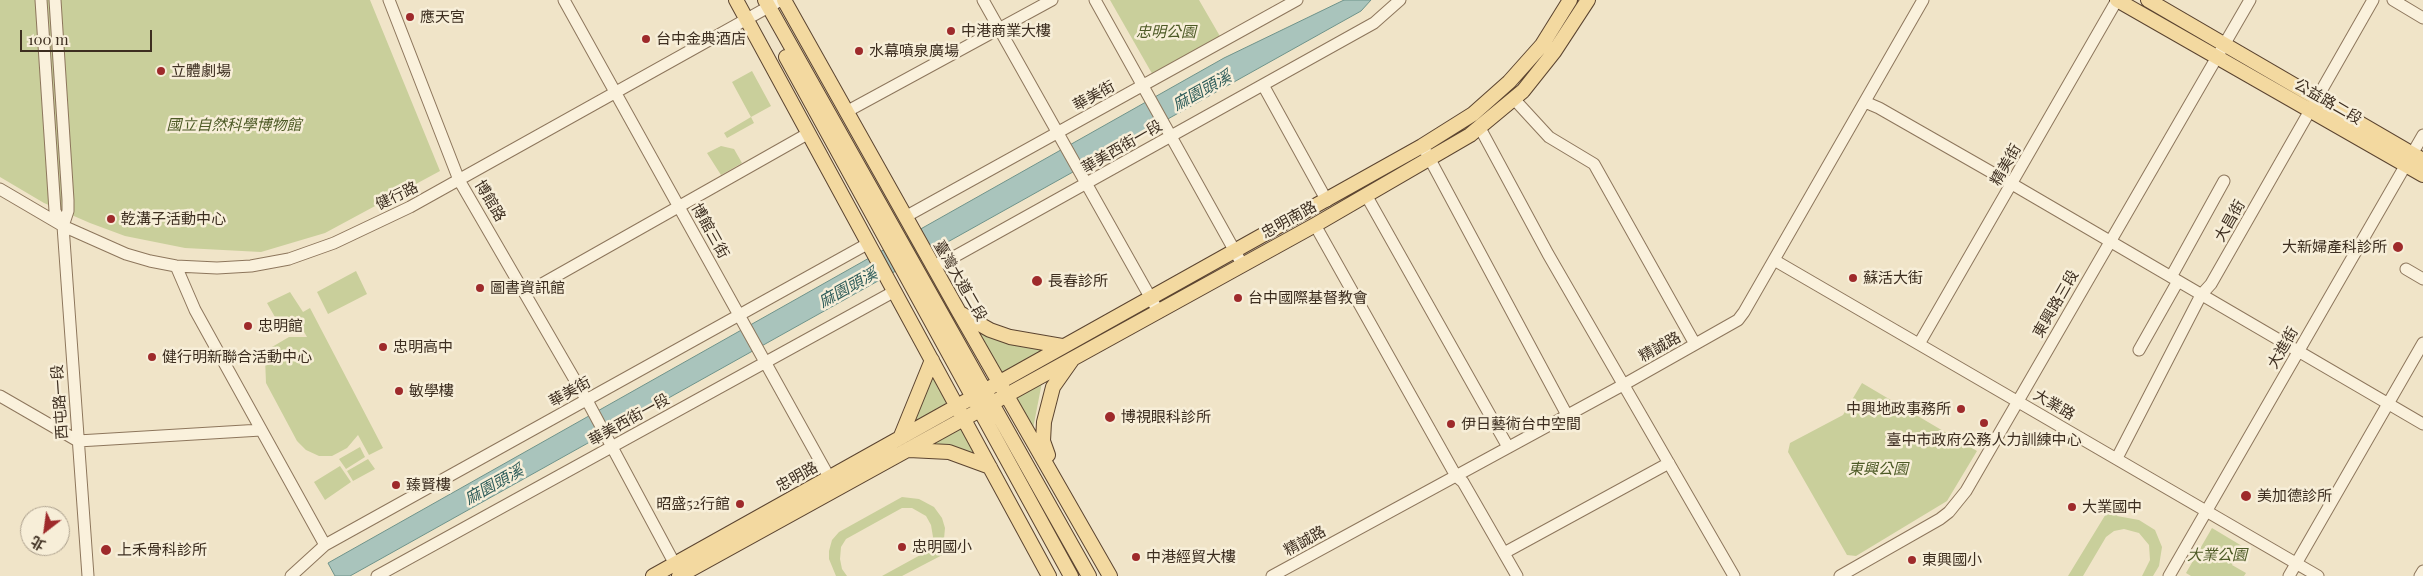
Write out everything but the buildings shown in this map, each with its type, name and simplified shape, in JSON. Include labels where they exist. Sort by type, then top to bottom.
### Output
[{"type":"main road","points":[[736,0],[1049,576]]},
{"type":"main road","name":"臺灣大道二段","points":[[783,0],[931,264],[1110,576]]},
{"type":"main road","name":"忠明南路","points":[[957,406],[1326,201],[1422,146],[1473,114],[1510,82],[1542,45],[1570,0]]},
{"type":"main road","name":"忠明南路","points":[[965,419],[1075,356],[1315,225],[1480,128],[1514,99],[1554,52],[1588,0]]},
{"type":"main road","name":"公益路二段","points":[[2117,0],[2217,57],[2313,104],[2414,160],[2423,175]]},
{"type":"main road","name":"公益路二段","points":[[2148,0],[2224,44],[2313,104]]},
{"type":"main road","points":[[762,5],[978,394],[1089,576]]},
{"type":"main road","points":[[959,312],[990,330],[1010,337],[1062,346]]},
{"type":"main road","points":[[1059,489],[1043,442],[1044,422],[1053,387],[1075,356]]},
{"type":"main road","points":[[901,436],[932,360]]},
{"type":"main road","name":"忠明路","points":[[679,573],[829,477],[957,406]]},
{"type":"main road","points":[[986,407],[1071,576]]},
{"type":"main road","name":"忠明路","points":[[653,576],[679,573],[965,419]]},
{"type":"main road","points":[[908,450],[949,452],[990,467]]},
{"type":"street","name":"西屯路一段","points":[[41,0],[55,211],[62,226],[88,576]]},
{"type":"street","name":"西屯路一段","points":[[55,0],[68,200],[68,211],[62,226]]},
{"type":"street","name":"博館路","points":[[389,0],[459,180],[526,293],[611,445]]},
{"type":"street","name":"博館三街","points":[[564,0],[829,477]]},
{"type":"street","name":"健行路","points":[[0,190],[62,226],[126,254],[176,266],[251,266],[297,257],[334,244],[410,207],[747,20],[762,5],[783,0]]},
{"type":"street","points":[[983,0],[1158,311]]},
{"type":"street","points":[[846,112],[1052,0]]},
{"type":"street","points":[[1095,0],[1242,264]]},
{"type":"street","name":"華美街","points":[[905,217],[1145,89],[1297,0]]},
{"type":"street","name":"華美西街一段","points":[[931,264],[943,263],[1085,179],[1263,85],[1374,23],[1400,0]]},
{"type":"street","name":"精誠路","points":[[1278,575],[1738,320],[1923,0]]},
{"type":"street","name":"精美街","points":[[1919,344],[2117,0]]},
{"type":"street","name":"東興路三段","points":[[1840,576],[1949,512],[1966,491],[2250,0]]},
{"type":"street","name":"大昌街","points":[[2117,458],[2201,295],[2211,284],[2373,0]]},
{"type":"street","points":[[2393,0],[2423,18]]},
{"type":"street","points":[[1263,85],[1326,201]]},
{"type":"street","points":[[1514,99],[1549,137],[1594,164],[1695,344]]},
{"type":"street","points":[[1865,102],[1879,108],[2012,184],[2423,424]]},
{"type":"street","points":[[1480,128],[1548,254],[1734,576]]},
{"type":"street","points":[[526,293],[809,133]]},
{"type":"street","name":"大進街","points":[[2169,576],[2299,352],[2414,160],[2423,136]]},
{"type":"street","points":[[1422,146],[1567,415]]},
{"type":"street","points":[[2139,350],[2224,181]]},
{"type":"street","points":[[1366,195],[1508,447]]},
{"type":"street","points":[[1315,225],[1456,476],[1463,482],[1517,576]]},
{"type":"street","name":"華美街","points":[[292,576],[325,545],[588,403],[869,243]]},
{"type":"street","name":"大業路","points":[[1774,260],[2318,576]]},
{"type":"street","points":[[176,266],[195,310],[325,545]]},
{"type":"street","points":[[2406,269],[2423,279]]},
{"type":"street","name":"華美西街一段","points":[[376,576],[611,445],[895,291]]},
{"type":"street","points":[[2289,576],[2423,343]]},
{"type":"street","points":[[0,396],[78,442],[261,430]]},
{"type":"street","points":[[611,445],[679,573]]},
{"type":"street","points":[[1504,553],[1669,463]]},
{"type":"street","points":[[2420,576],[2423,571]]},
{"type":"green space","name":"國立自然科學博物館","points":[[0,0],[370,0],[440,171],[325,233],[261,252],[185,248],[125,236],[90,223],[44,203],[0,177]]},
{"type":"green space","name":"忠明公園","points":[[1110,0],[1199,0],[1221,38],[1154,77]]},
{"type":"green space","points":[[752,71],[771,106],[751,117],[732,82]]},
{"type":"green space","points":[[751,117],[754,123],[727,138],[724,133]]},
{"type":"green space","points":[[721,146],[734,149],[742,163],[721,175],[707,153]]},
{"type":"green space","points":[[356,271],[367,294],[328,314],[317,292]]},
{"type":"green space","points":[[290,292],[303,312],[310,308],[383,448],[369,455],[358,435],[347,448],[332,456],[319,456],[306,450],[297,441],[266,383],[265,358],[272,347],[289,337],[307,337],[300,325],[284,333],[267,303]]},
{"type":"green space","points":[[965,319],[1054,347],[1000,377]]},
{"type":"green space","points":[[932,366],[951,404],[907,430]]},
{"type":"green space","points":[[1043,377],[1032,434],[1011,396]]},
{"type":"green space","name":"東興公園","points":[[1862,383],[1977,451],[1947,501],[1856,556],[1847,555],[1788,452],[1790,443],[1843,415]]},
{"type":"green space","points":[[964,424],[989,473],[977,467],[916,450]]},
{"type":"green space","points":[[360,447],[365,457],[346,469],[339,459]]},
{"type":"green space","points":[[368,459],[375,469],[353,481],[347,471]]},
{"type":"green space","points":[[340,466],[351,482],[325,500],[314,482]]},
{"type":"green space","points":[[902,497],[919,499],[934,507],[942,518],[945,528],[944,539],[938,550],[948,545],[950,551],[902,576],[882,576],[924,553],[933,537],[931,525],[926,516],[912,508],[902,508],[846,539],[841,547],[840,559],[842,569],[847,576],[836,576],[829,559],[832,540],[839,532]]},
{"type":"green space","points":[[2112,504],[2120,509],[2117,516],[2139,520],[2155,530],[2162,547],[2159,566],[2153,576],[2142,576],[2150,560],[2149,545],[2139,533],[2124,529],[2114,531],[2106,537],[2083,576],[2068,576]]},
{"type":"green space","name":"大業公園","points":[[2212,528],[2242,546],[2232,565],[2246,573],[2244,576],[2191,576],[2186,573]]},
{"type":"water","name":"麻園頭溪","points":[[1344,0],[1371,0],[1361,11],[350,576],[335,576],[328,563],[1224,58]]},
{"type":"place","name":"應天宮","points":[[410,17]]},
{"type":"place","name":"中港商業大樓","points":[[951,31]]},
{"type":"place","name":"台中金典酒店","points":[[646,39]]},
{"type":"place","name":"水幕噴泉廣場","points":[[859,51]]},
{"type":"place","name":"立體劇場","points":[[161,71]]},
{"type":"place","name":"乾溝子活動中心","points":[[111,219]]},
{"type":"place","name":"大新婦產科診所","points":[[2398,247]]},
{"type":"place","name":"蘇活大街","points":[[1853,278]]},
{"type":"place","name":"長春診所","points":[[1037,281]]},
{"type":"place","name":"圖書資訊館","points":[[480,288]]},
{"type":"place","name":"台中國際基督教會","points":[[1238,298]]},
{"type":"place","name":"忠明館","points":[[248,326]]},
{"type":"place","name":"忠明高中","points":[[383,347]]},
{"type":"place","name":"健行明新聯合活動中心","points":[[152,357]]},
{"type":"place","name":"敏學樓","points":[[399,391]]},
{"type":"place","name":"中興地政事務所","points":[[1961,409]]},
{"type":"place","name":"博視眼科診所","points":[[1110,417]]},
{"type":"place","name":"臺中市政府公務人力訓練中心","points":[[1984,423]]},
{"type":"place","name":"伊日藝術台中空間","points":[[1451,424]]},
{"type":"place","name":"臻賢樓","points":[[396,485]]},
{"type":"place","name":"美加德診所","points":[[2246,496]]},
{"type":"place","name":"昭盛52行館","points":[[740,504]]},
{"type":"place","name":"大業國中","points":[[2072,507]]},
{"type":"place","name":"忠明國小","points":[[902,547]]},
{"type":"place","name":"上禾骨科診所","points":[[106,550]]},
{"type":"place","name":"中港經貿大樓","points":[[1136,557]]},
{"type":"place","name":"東興國小","points":[[1912,560]]}]
